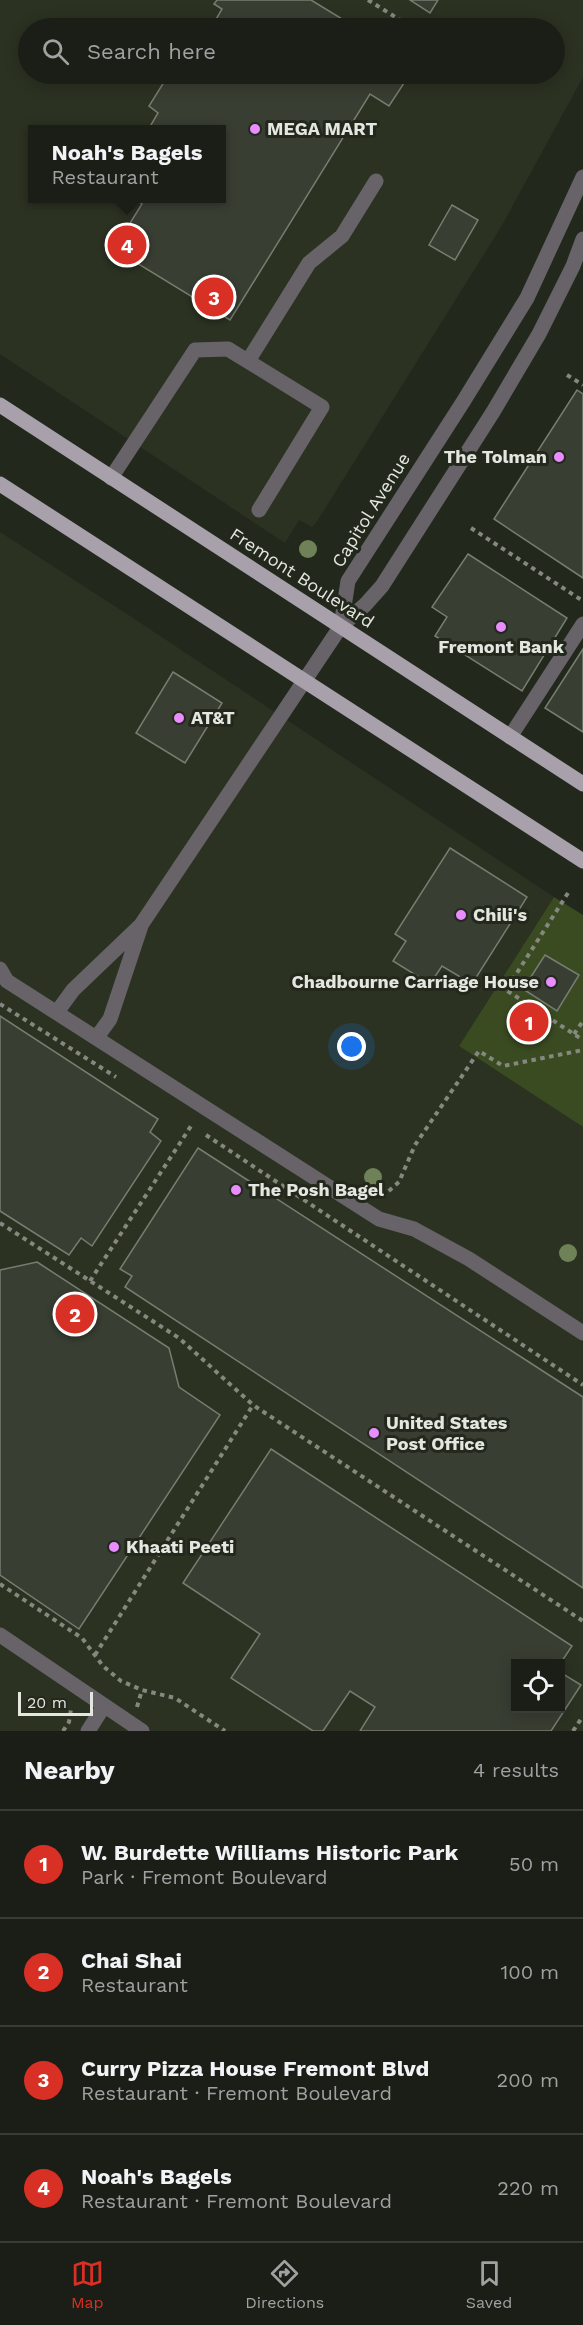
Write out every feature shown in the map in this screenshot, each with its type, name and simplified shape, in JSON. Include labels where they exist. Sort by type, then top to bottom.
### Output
[{"type":"main road","name":"Fremont Boulevard","points":[[0,405],[583,784]]},
{"type":"main road","points":[[0,484],[583,861]]},
{"type":"street","name":"Capitol Avenue","points":[[341,626],[348,581],[457,412],[526,298],[583,177]]},
{"type":"street","points":[[248,361],[309,263],[342,236],[376,181]]},
{"type":"street","points":[[563,221],[583,233]]},
{"type":"street","points":[[57,1012],[73,990],[141,925],[341,626],[382,586],[476,440],[539,334],[573,266],[583,239]]},
{"type":"street","points":[[111,478],[195,350],[228,349],[322,407],[259,510]]},
{"type":"street","points":[[510,736],[583,624]]},
{"type":"street","points":[[97,1037],[110,1019],[141,925]]},
{"type":"street","points":[[0,969],[7,981],[379,1219],[414,1229],[469,1259],[583,1333]]},
{"type":"street","points":[[0,1635],[142,1731]]},
{"type":"street","points":[[88,1731],[104,1706]]},
{"type":"path","points":[[368,0],[397,18]]},
{"type":"path","points":[[567,375],[583,385]]},
{"type":"path","points":[[471,528],[583,601]]},
{"type":"path","points":[[568,893],[506,990],[583,1040]]},
{"type":"path","points":[[0,1004],[121,1080]]},
{"type":"path","points":[[574,1034],[583,1021]]},
{"type":"path","points":[[371,1244],[379,1219],[382,1195],[399,1182],[415,1145],[428,1123],[479,1051],[503,1066],[583,1050]]},
{"type":"path","points":[[90,1281],[204,1106]]},
{"type":"path","points":[[191,1125],[583,1384]]},
{"type":"path","points":[[0,1223],[179,1338],[253,1405],[583,1621]]},
{"type":"path","points":[[95,1655],[253,1405]]},
{"type":"path","points":[[0,1584],[82,1638],[103,1666],[121,1681],[142,1690],[175,1698],[225,1731]]},
{"type":"path","points":[[63,1731],[69,1722],[71,1709]]},
{"type":"path","points":[[573,1731],[583,1716]]},
{"type":"shaded area","points":[[0,0],[583,0],[583,77],[501,227],[316,523],[312,527],[299,520],[285,543],[0,354]]},
{"type":"shaded area","points":[[0,532],[554,897],[459,1046],[583,1127],[583,1731],[0,1731]]},
{"type":"green space","points":[[554,897],[583,915],[583,1127],[459,1046]]},
{"type":"building","points":[[217,0],[311,0],[341,18],[217,18],[222,9],[214,4]]},
{"type":"building","points":[[410,0],[438,0],[430,13]]},
{"type":"building","points":[[163,84],[403,84],[389,106],[370,94],[230,320],[114,249],[141,203],[226,203],[226,125],[151,125],[158,113],[149,106]]},
{"type":"building","points":[[452,205],[478,220],[455,260],[429,245]]},
{"type":"building","name":"The Tolman","points":[[577,390],[583,394],[583,578],[494,519]]},
{"type":"building","name":"Fremont Bank","points":[[468,554],[567,618],[522,691],[435,636],[447,617],[432,607]]},
{"type":"building","points":[[583,649],[583,732],[545,708]]},
{"type":"building","name":"AT&T","points":[[173,672],[222,703],[185,763],[136,733]]},
{"type":"building","name":"Chili's","points":[[450,848],[527,897],[472,984],[442,966],[430,984],[393,961],[406,941],[395,934]]},
{"type":"building","name":"Chadbourne Carriage House","points":[[545,955],[579,975],[557,1011],[523,989]]},
{"type":"building","points":[[0,1016],[158,1119],[150,1132],[161,1141],[92,1246],[81,1238],[69,1255],[0,1211]]},
{"type":"building","points":[[198,1148],[583,1397],[583,1588],[125,1287],[132,1276],[120,1269]]},
{"type":"building","points":[[37,1262],[169,1348],[179,1387],[220,1415],[79,1629],[0,1575],[0,1270]]},
{"type":"building","points":[[271,1449],[572,1646],[563,1659],[511,1659],[511,1713],[563,1713],[551,1731],[360,1731],[375,1707],[350,1691],[323,1731],[313,1731],[231,1678],[260,1634],[183,1583]]},
{"type":"building","points":[[565,1675],[581,1685],[565,1710]]},
{"type":"place","name":"MEGA MART","points":[[255,129]]},
{"type":"place","name":"Noah's Bagels","points":[[127,245]]},
{"type":"place","name":"Curry Pizza House Fremont Blvd","points":[[214,297]]},
{"type":"place","name":"The Tolman","points":[[559,457]]},
{"type":"place","name":"Fremont Bank","points":[[501,627]]},
{"type":"place","name":"AT&T","points":[[179,718]]},
{"type":"place","name":"Chili's","points":[[461,915]]},
{"type":"place","name":"Chadbourne Carriage House","points":[[551,982]]},
{"type":"place","name":"W. Burdette Williams Historic Park","points":[[529,1022]]},
{"type":"place","name":"The Posh Bagel","points":[[236,1190]]},
{"type":"place","name":"Chai Shai","points":[[75,1314]]},
{"type":"place","name":"United States Post Office","points":[[374,1433]]},
{"type":"place","name":"Khaati Peeti","points":[[114,1547]]}]
